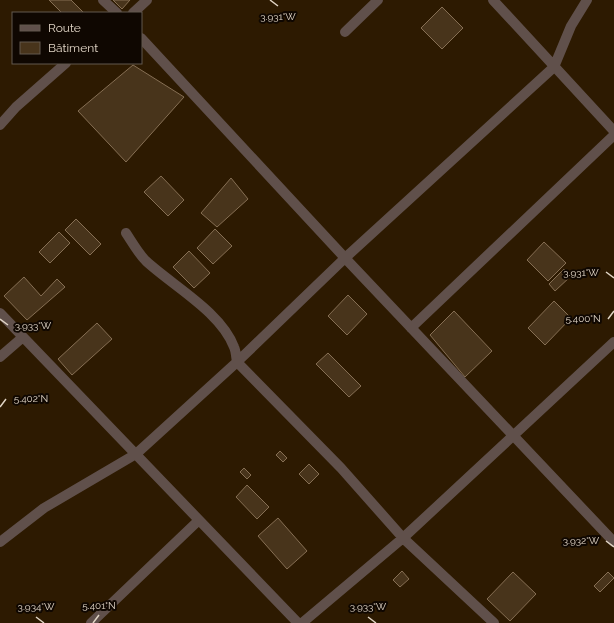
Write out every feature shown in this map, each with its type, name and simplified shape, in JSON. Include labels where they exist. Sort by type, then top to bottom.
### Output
[{"type":"street","points":[[103,0],[116,12]]},
{"type":"street","points":[[134,12],[147,0]]},
{"type":"street","points":[[345,32],[378,0]]},
{"type":"street","points":[[493,0],[614,131]]},
{"type":"street","points":[[0,542],[44,508],[136,454],[237,362],[345,258],[554,67],[571,26],[587,0]]},
{"type":"street","points":[[142,39],[512,436],[614,541]]},
{"type":"street","points":[[0,125],[16,107],[65,64]]},
{"type":"street","points":[[411,328],[614,135]]},
{"type":"street","points":[[126,233],[145,260],[198,303],[219,323],[235,347],[237,362],[341,468],[403,538],[494,623]]},
{"type":"street","points":[[0,313],[298,623]]},
{"type":"street","points":[[0,357],[23,337]]},
{"type":"street","points":[[302,623],[403,538],[614,342]]},
{"type":"street","points":[[91,623],[199,520]]},
{"type":"building","points":[[49,0],[71,0],[83,12],[61,12]]},
{"type":"building","points":[[113,0],[130,0],[122,9]]},
{"type":"building","points":[[442,7],[463,28],[442,49],[421,28]]},
{"type":"building","points":[[133,65],[184,97],[126,162],[78,111]]},
{"type":"building","points":[[161,176],[184,200],[168,216],[144,192]]},
{"type":"building","points":[[231,178],[248,199],[217,227],[201,213]]},
{"type":"building","points":[[76,219],[101,244],[90,255],[65,230]]},
{"type":"building","points":[[215,229],[232,246],[213,264],[197,248]]},
{"type":"building","points":[[59,232],[70,243],[50,263],[39,252]]},
{"type":"building","points":[[544,242],[566,263],[548,281],[527,260]]},
{"type":"building","points":[[189,251],[210,273],[194,288],[173,267]]},
{"type":"building","points":[[564,269],[571,276],[555,291],[549,284]]},
{"type":"building","points":[[24,277],[41,296],[57,279],[65,287],[27,320],[4,296]]},
{"type":"building","points":[[348,295],[367,314],[347,335],[328,316]]},
{"type":"building","points":[[554,301],[571,318],[545,345],[528,328]]},
{"type":"building","points":[[454,311],[492,351],[465,377],[430,335]]},
{"type":"building","points":[[97,323],[112,339],[72,375],[58,359]]},
{"type":"building","points":[[328,353],[361,386],[349,397],[316,364]]},
{"type":"building","points":[[280,451],[287,458],[283,462],[276,455]]},
{"type":"building","points":[[309,464],[319,474],[309,484],[299,474]]},
{"type":"building","points":[[244,468],[251,475],[247,479],[240,472]]},
{"type":"building","points":[[247,485],[269,507],[257,519],[236,497]]},
{"type":"building","points":[[278,518],[307,551],[287,569],[258,536]]},
{"type":"building","points":[[402,571],[409,579],[400,587],[393,580]]},
{"type":"building","points":[[513,572],[536,594],[510,621],[487,599]]},
{"type":"building","points":[[608,572],[614,578],[600,592],[594,586]]}]
